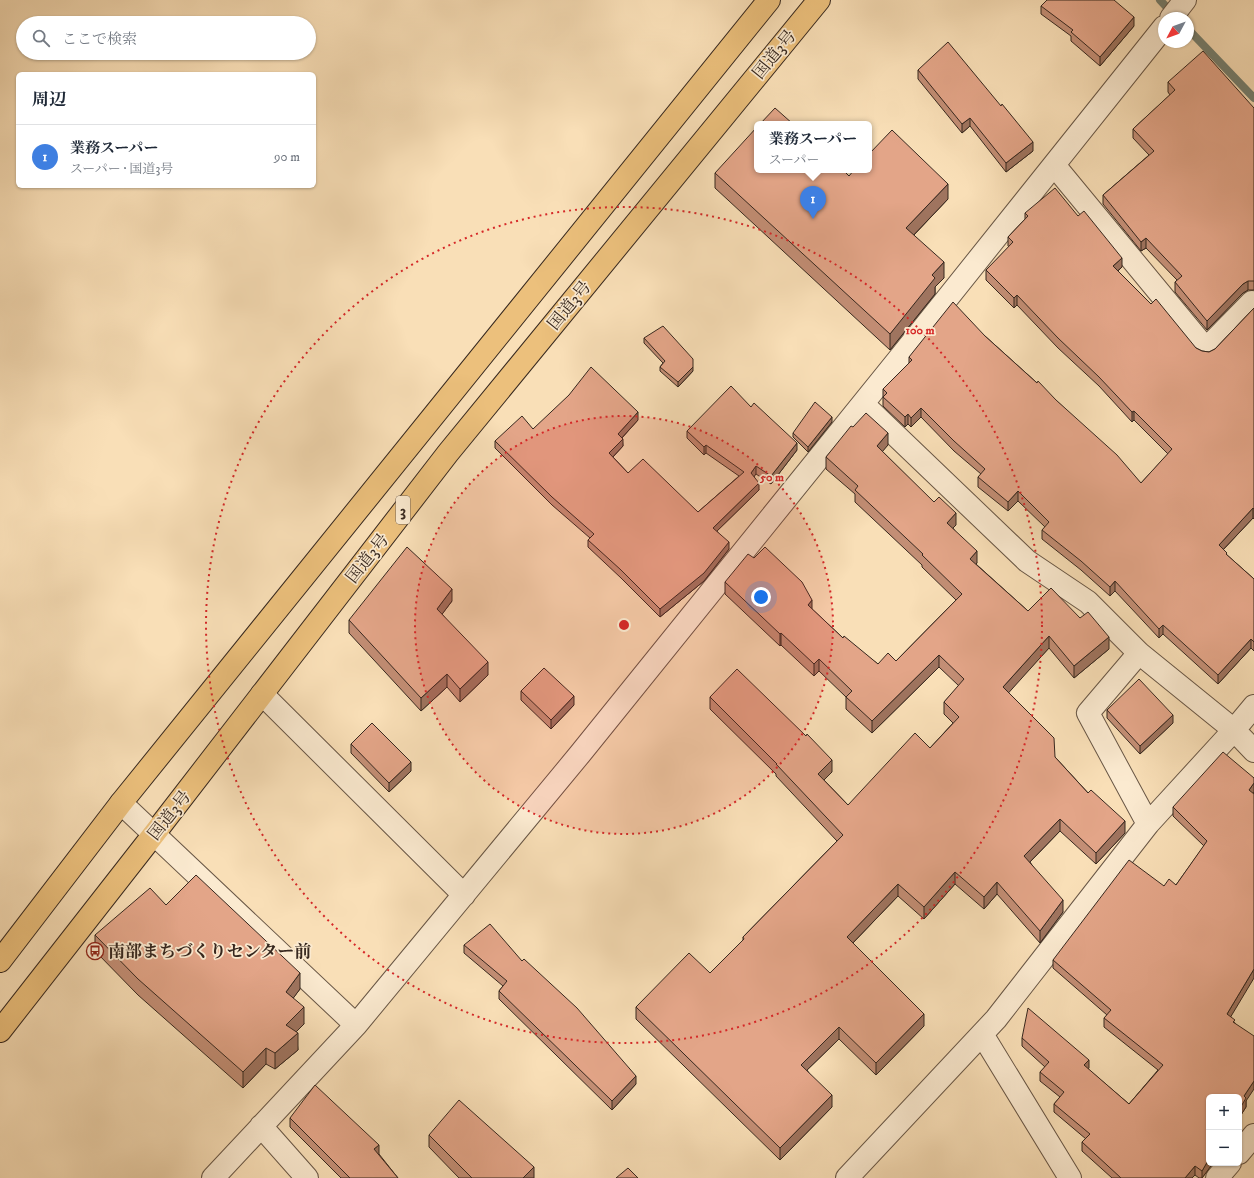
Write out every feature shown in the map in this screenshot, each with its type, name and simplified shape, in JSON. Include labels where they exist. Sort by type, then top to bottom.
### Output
[{"type":"highway","name":"国道3号","points":[[0,962],[121,803],[769,0]]},
{"type":"highway","name":"国道3号","points":[[0,1031],[448,453],[819,0]]},
{"type":"street","points":[[1176,12],[1185,0]]},
{"type":"street","points":[[213,1178],[356,1025],[585,748],[863,404],[1158,35]]},
{"type":"street","points":[[1054,165],[1206,350],[1252,302],[1254,304]]},
{"type":"street","points":[[863,404],[1027,561],[1088,602],[1139,653],[1234,730],[1254,751]]},
{"type":"street","points":[[1139,653],[1088,713],[1148,824]]},
{"type":"street","points":[[262,694],[464,894]]},
{"type":"street","points":[[847,1178],[996,1019],[1148,824],[1254,706]]},
{"type":"street","points":[[121,803],[356,1025]]},
{"type":"street","points":[[982,1034],[1070,1178]]},
{"type":"street","points":[[261,1126],[307,1178]]},
{"type":"street","points":[[1242,1149],[1254,1135]]},
{"type":"street","points":[[1217,1178],[1227,1166]]},
{"type":"building","points":[[1047,0],[1114,0],[1134,17],[1100,57],[1071,32],[1073,30],[1041,6]]},
{"type":"building","points":[[948,42],[1033,142],[1006,163],[970,118],[962,124],[918,70]]},
{"type":"building","points":[[1203,51],[1254,108],[1254,281],[1248,281],[1243,284],[1207,321],[1175,282],[1182,276],[1146,238],[1141,242],[1103,195],[1154,151],[1133,129],[1175,90],[1168,82]]},
{"type":"building","points":[[775,108],[790,121],[763,121]]},
{"type":"building","points":[[754,130],[754,173],[846,173],[849,176],[852,173],[872,173],[872,151],[892,130],[948,184],[906,228],[944,262],[932,275],[935,278],[890,334],[715,173]]},
{"type":"building","points":[[1055,188],[1078,216],[1084,211],[1122,258],[1113,266],[1151,304],[1156,299],[1196,348],[1209,352],[1215,349],[1254,308],[1254,509],[1253,508],[1219,545],[1227,553],[1226,554],[1254,579],[1254,642],[1251,639],[1218,675],[1163,625],[1159,629],[1115,581],[1110,587],[1081,561],[1042,530],[1049,522],[1018,491],[1008,502],[978,477],[985,469],[921,408],[911,418],[908,414],[905,417],[883,397],[887,393],[883,389],[912,360],[909,357],[953,302],[985,336],[1037,383],[1038,381],[1056,400],[1117,455],[1141,483],[1172,449],[1134,411],[1132,412],[1017,295],[1014,298],[986,270],[1013,242],[1008,237],[1028,216],[1025,213]]},
{"type":"building","points":[[663,326],[693,359],[693,367],[678,382],[660,367],[665,361],[644,338]]},
{"type":"building","points":[[591,367],[638,412],[618,434],[623,439],[609,453],[628,473],[643,459],[698,512],[744,472],[706,445],[704,447],[687,431],[731,386],[751,407],[754,403],[797,443],[771,476],[756,466],[751,473],[759,483],[713,528],[729,542],[704,573],[660,609],[588,540],[594,534],[552,497],[495,441],[522,416],[533,429],[569,395]]},
{"type":"building","points":[[815,402],[832,417],[808,447],[793,433]]},
{"type":"building","points":[[866,413],[888,433],[877,446],[934,502],[939,497],[956,513],[947,523],[977,551],[970,559],[1028,611],[1051,588],[1080,618],[1088,612],[1109,637],[1074,666],[1049,636],[1003,687],[1054,738],[1055,757],[1088,793],[1091,790],[1125,821],[1096,853],[1060,819],[1024,856],[1063,900],[1040,931],[997,882],[984,897],[955,872],[924,907],[898,884],[847,937],[924,1014],[876,1063],[839,1027],[801,1065],[832,1095],[780,1148],[636,1007],[689,953],[710,973],[744,939],[743,937],[843,835],[777,764],[710,697],[737,669],[806,736],[807,734],[832,760],[818,774],[848,805],[915,733],[930,748],[959,717],[944,702],[964,679],[939,655],[872,721],[846,697],[852,691],[819,659],[814,664],[725,582],[748,554],[754,558],[765,547],[802,582],[812,600],[808,605],[843,638],[844,636],[878,664],[888,653],[896,661],[962,594],[922,555],[923,554],[855,490],[858,486],[826,457],[851,426],[853,427]]},
{"type":"building","points":[[407,547],[452,589],[437,609],[488,662],[460,689],[447,674],[421,698],[349,620]]},
{"type":"building","points":[[544,668],[574,696],[551,720],[521,691]]},
{"type":"building","points":[[1139,679],[1173,715],[1140,746],[1107,710]]},
{"type":"building","points":[[372,723],[411,762],[389,783],[351,744]]},
{"type":"building","points":[[1223,752],[1254,778],[1254,783],[1249,790],[1254,794],[1254,969],[1227,1014],[1235,1020],[1233,1022],[1254,1036],[1254,1081],[1244,1096],[1246,1098],[1242,1105],[1242,1094],[1206,1094],[1206,1164],[1202,1171],[1195,1166],[1185,1178],[1121,1178],[1082,1142],[1090,1134],[1054,1104],[1064,1092],[1040,1072],[1049,1062],[1022,1038],[1028,1008],[1089,1060],[1084,1065],[1129,1104],[1163,1065],[1104,1018],[1111,1010],[1053,960],[1129,860],[1164,886],[1169,879],[1176,885],[1207,841],[1173,807]]},
{"type":"building","points":[[196,875],[300,973],[286,992],[304,1007],[286,1025],[298,1033],[275,1053],[266,1048],[243,1072],[138,979],[95,935],[150,888],[166,905]]},
{"type":"building","points":[[490,924],[522,961],[524,959],[577,1008],[636,1076],[612,1101],[499,991],[507,981],[464,945]]},
{"type":"building","points":[[315,1085],[379,1145],[374,1149],[398,1178],[350,1178],[290,1118]]},
{"type":"building","points":[[459,1100],[534,1167],[523,1178],[472,1178],[429,1135]]},
{"type":"building","points":[[628,1168],[638,1178],[616,1178]]},
{"type":"waterway","points":[[1160,0],[1171,12]]},
{"type":"waterway","points":[[1194,35],[1254,98]]},
{"type":"place","name":"業務スーパー","points":[[813,219]]},
{"type":"place","name":"南部まちづくりセンター前","points":[[95,951]]}]
